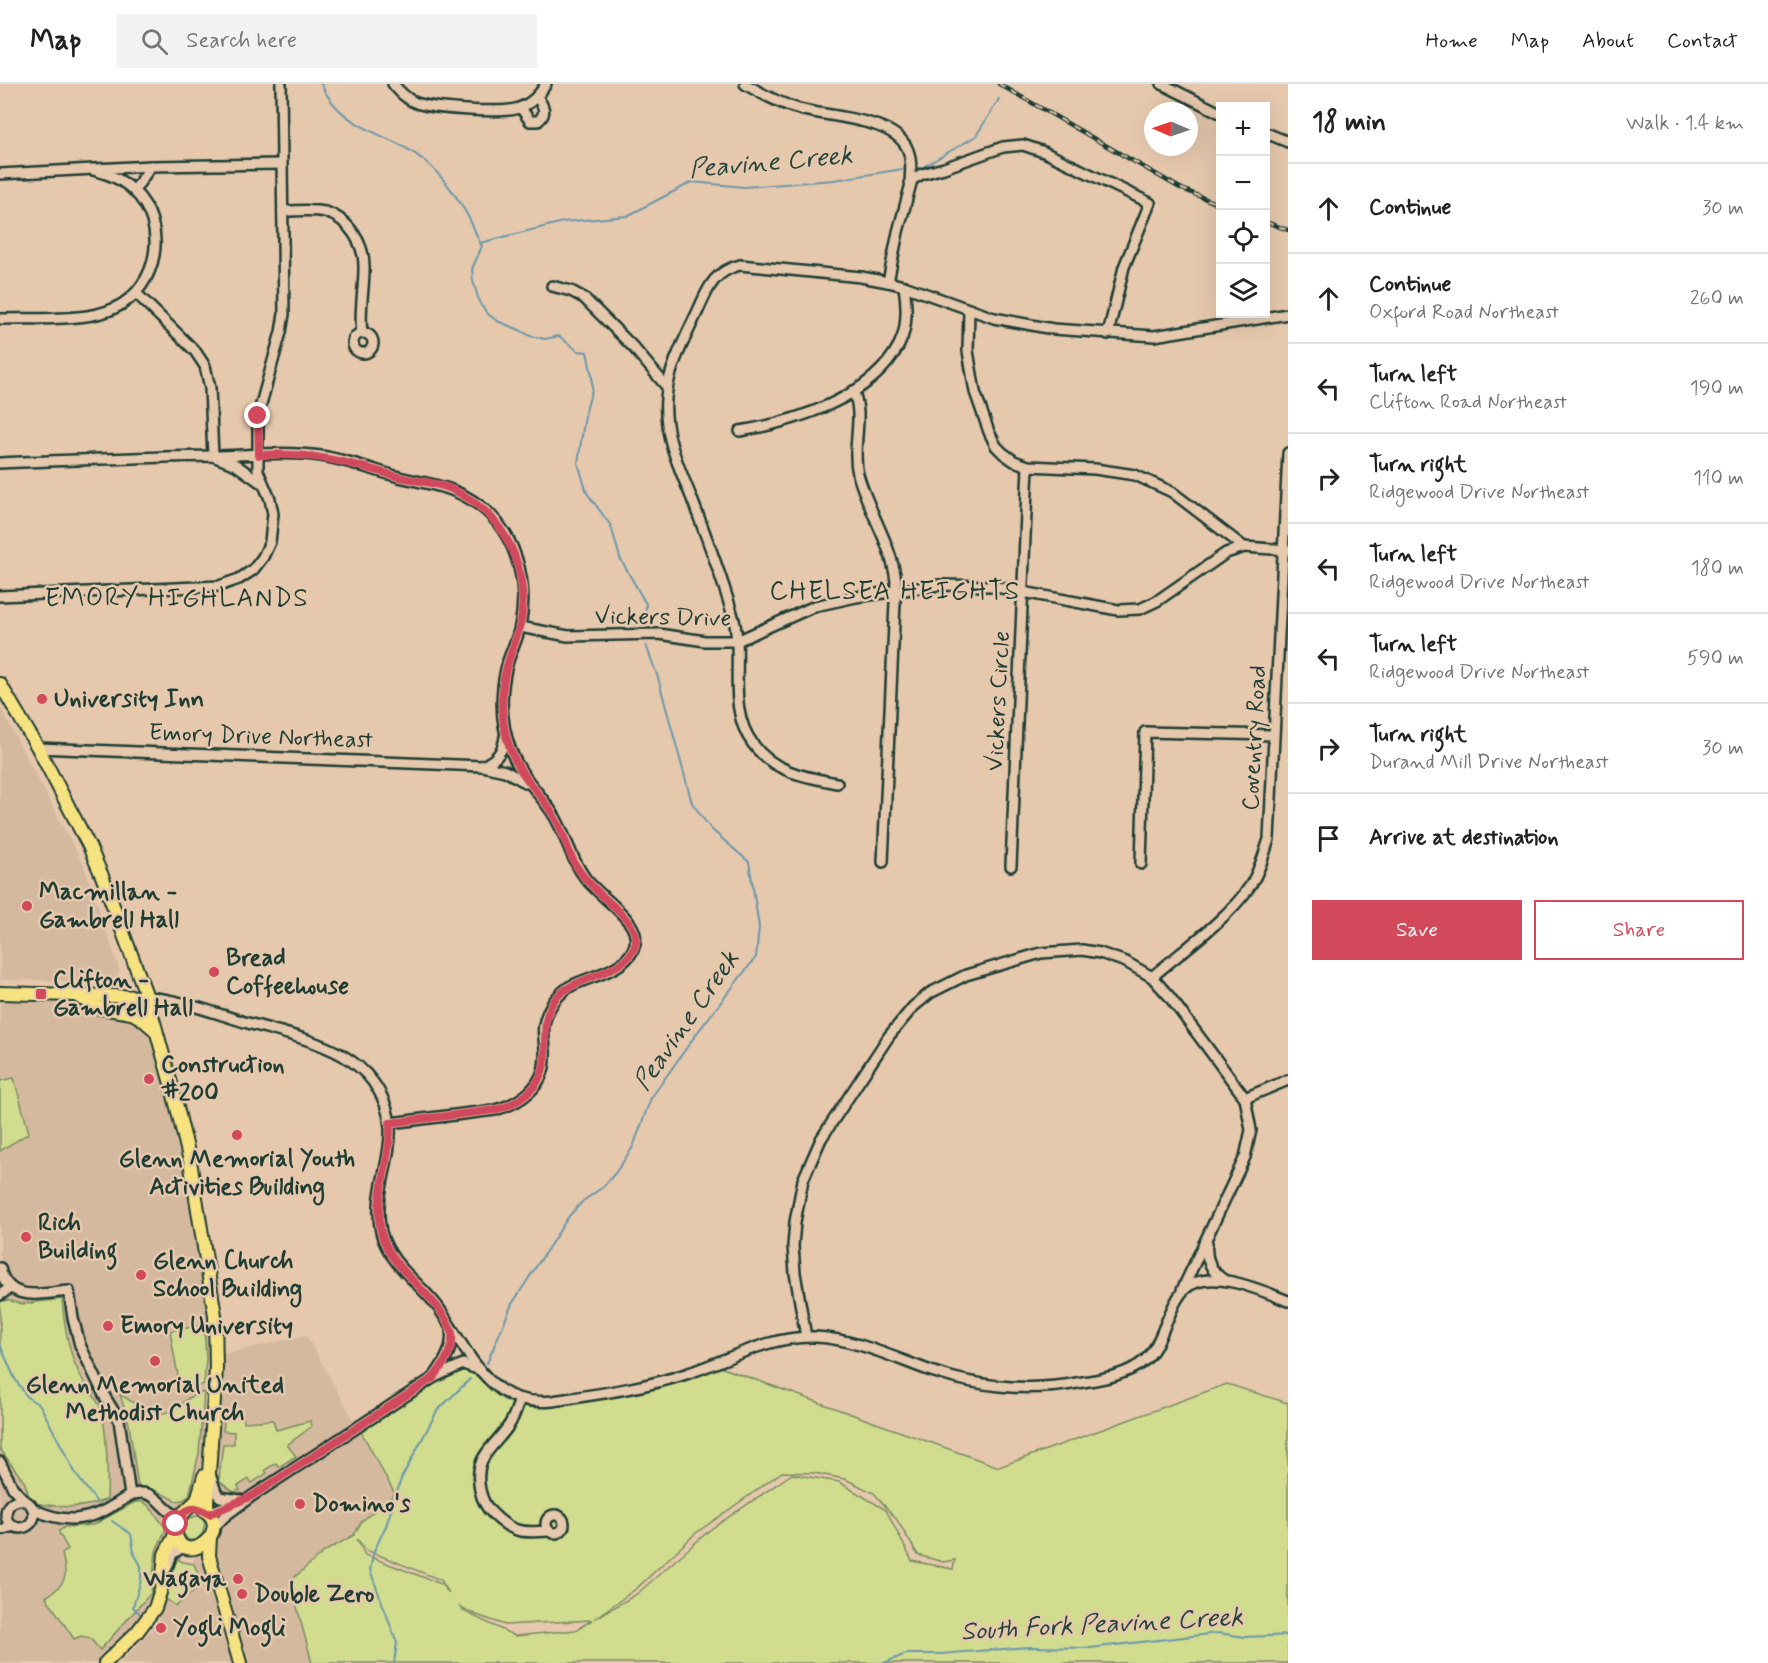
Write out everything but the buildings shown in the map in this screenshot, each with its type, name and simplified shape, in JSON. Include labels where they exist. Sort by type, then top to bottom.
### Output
[{"type":"main road","points":[[1,687],[38,748],[94,857],[147,997],[170,1078],[193,1178],[215,1316],[216,1387],[209,1513],[213,1520],[209,1556],[240,1663]]},
{"type":"main road","points":[[0,993],[147,997]]},
{"type":"main road","points":[[41,993],[129,996]]},
{"type":"main road","points":[[76,995],[94,1007],[132,1013],[157,1032]]},
{"type":"main road","points":[[211,1448],[199,1495],[194,1504],[184,1513],[175,1532],[179,1541],[188,1547],[207,1568],[218,1589]]},
{"type":"main road","points":[[184,1513],[200,1509],[209,1513]]},
{"type":"main road","points":[[188,1547],[200,1547],[211,1532]]},
{"type":"street","points":[[0,596],[211,587],[239,579],[259,563],[267,550],[274,522],[272,506],[258,471],[259,409],[283,323],[280,84]]},
{"type":"street","points":[[393,84],[403,95],[422,105],[496,111],[521,108],[537,97],[546,84]]},
{"type":"street","points":[[745,84],[790,107],[872,124],[894,133],[902,140],[909,154],[909,184],[888,282]]},
{"type":"street","points":[[1162,84],[1216,111]]},
{"type":"street","points":[[521,108],[528,119],[538,121],[543,116],[544,108],[537,97]]},
{"type":"street","points":[[1270,135],[1288,142]]},
{"type":"street","points":[[909,184],[916,176],[1003,147],[1023,145],[1044,152],[1150,203],[1124,267],[1108,334]]},
{"type":"street","points":[[0,174],[151,166],[282,164]]},
{"type":"street","points":[[134,191],[151,166]]},
{"type":"street","points":[[0,319],[100,314],[121,305],[136,293],[150,272],[156,242],[150,216],[134,191],[115,177],[93,170]]},
{"type":"street","points":[[283,211],[325,212],[335,217],[353,233],[364,257],[360,320],[362,333]]},
{"type":"street","points":[[837,783],[782,770],[753,745],[743,728],[739,708],[737,641],[726,593],[672,444],[666,418],[667,387],[689,328],[706,292],[718,274],[727,268],[740,265],[888,282],[994,318],[1028,325],[1108,334],[1154,336],[1288,314]]},
{"type":"street","points":[[552,286],[571,291],[584,298],[641,355],[667,387]]},
{"type":"street","points":[[740,431],[786,421],[839,399],[880,372],[899,345],[906,319],[904,286]]},
{"type":"street","points":[[136,293],[195,351],[205,366],[210,388],[213,456]]},
{"type":"street","points":[[969,310],[968,351],[979,405],[989,432],[996,446],[1003,453],[1014,461],[1028,466],[1095,469],[1122,472],[1148,479],[1172,492],[1244,547],[1285,550]]},
{"type":"street","points":[[853,391],[858,406],[856,439],[858,474],[888,545],[894,566],[896,591],[884,862]]},
{"type":"street","name":"Coventry Road","points":[[1152,977],[1231,908],[1251,885],[1269,839],[1288,453]]},
{"type":"street","points":[[0,463],[124,457],[291,454],[335,459],[405,479],[440,485],[481,507],[500,526],[518,560],[523,594],[520,627],[504,679],[502,702],[506,734],[518,765],[560,825],[572,858],[581,873],[630,923],[635,934],[634,948],[618,965],[582,980],[556,998],[544,1023],[543,1071],[535,1087],[522,1098],[495,1110],[390,1123]]},
{"type":"street","points":[[213,456],[236,465],[262,483]]},
{"type":"street","name":"Vickers Circle","points":[[1011,866],[1028,466]]},
{"type":"street","name":"Vickers Drive","points":[[520,627],[568,636],[659,634],[705,641],[737,641],[815,606],[896,591],[965,584],[991,586],[1107,609],[1140,609],[1171,592],[1226,553],[1244,547]]},
{"type":"street","points":[[1141,864],[1145,732],[1273,735]]},
{"type":"street","points":[[482,766],[500,754],[506,734]]},
{"type":"street","name":"Emory Drive Northeast","points":[[38,748],[482,766],[513,774],[535,790]]},
{"type":"street","points":[[147,997],[185,1003],[302,1040],[344,1056],[364,1071],[373,1082],[384,1103],[390,1123],[389,1154],[380,1209],[382,1233],[392,1256],[436,1305],[483,1372],[502,1390],[520,1399],[542,1402],[645,1386],[688,1373],[763,1345],[806,1337],[850,1343],[936,1373],[971,1382],[1029,1388],[1065,1385],[1116,1375],[1139,1364],[1150,1354],[1210,1232],[1248,1148],[1251,1130],[1245,1098],[1169,996],[1152,977],[1126,962],[1100,953],[1082,950],[1041,953],[966,975],[930,993],[913,1007],[889,1036],[828,1126],[814,1151],[803,1180],[793,1245],[797,1290],[806,1337]]},
{"type":"street","points":[[1245,1098],[1288,1080]]},
{"type":"street","points":[[1210,1232],[1206,1248],[1207,1257],[1217,1275],[1229,1282],[1288,1301]]},
{"type":"street","points":[[0,1268],[4,1282],[10,1288],[23,1294],[69,1291],[80,1345],[105,1397],[119,1420],[130,1495]]},
{"type":"street","points":[[1179,1295],[1185,1289],[1203,1280],[1229,1282]]},
{"type":"street","points":[[0,1295],[10,1288]]},
{"type":"street","points":[[433,1378],[446,1360],[452,1336],[451,1329]]},
{"type":"street","points":[[211,1532],[225,1516],[252,1496],[433,1378],[463,1364],[483,1372]]},
{"type":"street","points":[[520,1399],[510,1424],[497,1438],[482,1462],[478,1482],[488,1510],[501,1522],[524,1533],[548,1531]]},
{"type":"street","points":[[0,1462],[13,1488],[24,1501],[33,1509],[49,1516],[80,1519],[101,1513],[130,1495],[140,1493],[153,1496],[170,1513],[184,1513]]},
{"type":"street","points":[[210,1471],[216,1492],[220,1497],[240,1500]]},
{"type":"street","points":[[13,1488],[13,1502],[7,1514],[14,1527]]},
{"type":"street","points":[[209,1513],[252,1496]]},
{"type":"street","points":[[13,1502],[24,1501]]},
{"type":"street","points":[[0,1530],[29,1525],[33,1518],[33,1509]]},
{"type":"street","points":[[0,1524],[7,1514]]},
{"type":"street","points":[[162,1586],[163,1560],[175,1532]]},
{"type":"street","points":[[105,1663],[148,1619],[159,1598],[172,1554],[188,1547]]},
{"type":"shaded area","points":[[0,707],[84,866],[118,965],[119,972],[116,981],[0,980]]},
{"type":"shaded area","name":"Emory University","points":[[0,993],[147,997],[173,1091],[212,1294],[211,1448],[199,1495],[185,1511],[159,1598],[105,1663],[0,1663]]},
{"type":"shaded area","points":[[306,1335],[395,1494],[362,1521],[355,1535],[324,1552],[290,1580],[312,1663],[120,1663],[160,1621],[157,1617],[164,1602],[192,1564],[209,1521],[220,1355]]},
{"type":"green space","points":[[14,1078],[29,1133],[0,1151],[0,1081]]},
{"type":"green space","points":[[62,1299],[65,1328],[72,1357],[80,1375],[100,1407],[106,1438],[107,1499],[80,1506],[33,1503],[25,1483],[0,1449],[0,1302],[7,1300],[22,1304]]},
{"type":"green space","points":[[204,1325],[206,1358],[204,1384],[181,1393],[170,1331]]},
{"type":"green space","points":[[717,1366],[999,1467],[1227,1384],[1288,1403],[1288,1663],[312,1663],[290,1581],[324,1552],[354,1535],[362,1521],[395,1494],[358,1426],[459,1370],[468,1369],[507,1391],[551,1398],[631,1391]],"holes":[[[782,1472],[814,1473],[845,1479],[874,1493],[897,1520],[918,1555],[943,1562],[955,1560],[953,1569],[912,1561],[886,1510],[839,1482],[792,1474],[711,1529],[637,1594],[594,1619],[637,1588],[696,1533]],[[357,1539],[366,1550],[441,1580],[449,1593],[441,1584],[365,1555]],[[459,1606],[505,1625],[592,1620],[576,1630],[515,1636],[463,1611]]]},
{"type":"green space","points":[[204,1392],[199,1453],[189,1496],[176,1501],[138,1486],[129,1424],[120,1394],[147,1410],[161,1413],[169,1412],[191,1397]]},
{"type":"green space","points":[[225,1414],[243,1414],[244,1422],[273,1420],[276,1430],[310,1421],[311,1427],[287,1445],[296,1456],[279,1467],[276,1463],[265,1470],[267,1473],[252,1483],[249,1479],[238,1486],[240,1490],[234,1492],[219,1480],[223,1444],[234,1444],[234,1432],[223,1431]]},
{"type":"green space","points":[[135,1502],[143,1502],[149,1506],[165,1527],[156,1551],[151,1593],[100,1650],[90,1638],[81,1636],[74,1639],[46,1597],[58,1588],[65,1574],[62,1554],[68,1549],[59,1531],[65,1527],[93,1525]]},
{"type":"green space","points":[[199,1516],[205,1522],[203,1533],[196,1540],[188,1540],[183,1533],[184,1526],[190,1519]]},
{"type":"green space","points":[[175,1558],[194,1564],[202,1584],[176,1606],[166,1599]]},
{"type":"waterway","name":"Peavine Creek","points":[[321,84],[330,100],[341,112],[354,122],[412,152],[433,168],[451,189],[466,212],[482,246],[472,269],[473,281],[480,304],[488,314],[497,321],[530,336],[545,339],[559,336],[578,351],[587,352],[592,389],[585,415],[578,463],[587,493],[611,526],[620,558],[646,604],[645,625]]},
{"type":"waterway","name":"Peavine Creek","points":[[918,170],[976,136],[999,99]]},
{"type":"waterway","name":"Peavine Creek","points":[[480,243],[563,222],[627,216],[692,182],[744,187],[834,180],[903,169]]},
{"type":"waterway","name":"Peavine Creek","points":[[487,1363],[512,1304],[569,1216],[583,1201],[603,1187],[616,1172],[633,1147],[651,1098],[697,1033],[756,957],[759,927],[749,862],[711,829],[692,803],[658,678],[646,645]]},
{"type":"waterway","points":[[0,1345],[15,1379],[28,1398],[40,1405],[77,1476],[96,1501]]},
{"type":"waterway","name":"Peavine Creek","points":[[394,1663],[397,1643],[370,1570],[374,1551],[386,1526],[401,1479],[437,1411],[470,1379]]},
{"type":"waterway","points":[[112,1521],[131,1534],[134,1553],[141,1566],[141,1580],[133,1607],[140,1614]]},
{"type":"waterway","name":"South Fork Peavine Creek","points":[[884,1663],[906,1654],[940,1654],[1029,1647],[1090,1648],[1218,1633],[1245,1637],[1288,1635]]},
{"type":"railway","points":[[999,84],[1180,188],[1216,203]]},
{"type":"railway","points":[[1270,223],[1288,230]]},
{"type":"place","name":"University Inn","points":[[42,699]]},
{"type":"place","name":"Macmillan - Gambrell Hall","points":[[27,906]]},
{"type":"place","name":"Bread Coffeehouse","points":[[214,972]]},
{"type":"place","name":"Clifton - Gambrell Hall","points":[[41,994]]},
{"type":"place","name":"Construction #200","points":[[149,1079]]},
{"type":"place","name":"Glenn Memorial Youth Activities Building","points":[[237,1135]]},
{"type":"place","name":"Rich Building","points":[[26,1237]]},
{"type":"place","name":"Glenn Church School Building","points":[[141,1275]]},
{"type":"place","name":"Emory University","points":[[108,1326]]},
{"type":"place","name":"Glenn Memorial United Methodist Church","points":[[155,1361]]},
{"type":"place","name":"Domino's","points":[[300,1504]]},
{"type":"place","name":"Wagaya","points":[[238,1579]]},
{"type":"place","name":"Double Zero","points":[[242,1594]]},
{"type":"place","name":"Yogli Mogli","points":[[161,1628]]},
{"type":"district","name":"CHELSEA HEIGHTS","points":[[895,592]]},
{"type":"district","name":"EMORY HIGHLANDS","points":[[177,599]]},
{"type":"route","points":[[176,1524],[180,1516],[188,1509],[202,1509],[209,1514],[252,1496],[433,1378],[446,1360],[452,1336],[451,1329],[436,1305],[392,1256],[380,1227],[381,1199],[391,1135],[390,1123],[495,1110],[506,1107],[530,1093],[543,1071],[545,1062],[544,1023],[552,1004],[569,987],[612,969],[624,961],[632,953],[636,939],[630,923],[603,898],[575,864],[555,818],[542,797],[528,782],[514,758],[506,734],[502,702],[504,679],[520,627],[523,606],[518,560],[500,526],[481,507],[440,485],[405,479],[322,456],[259,455],[258,416]]}]
